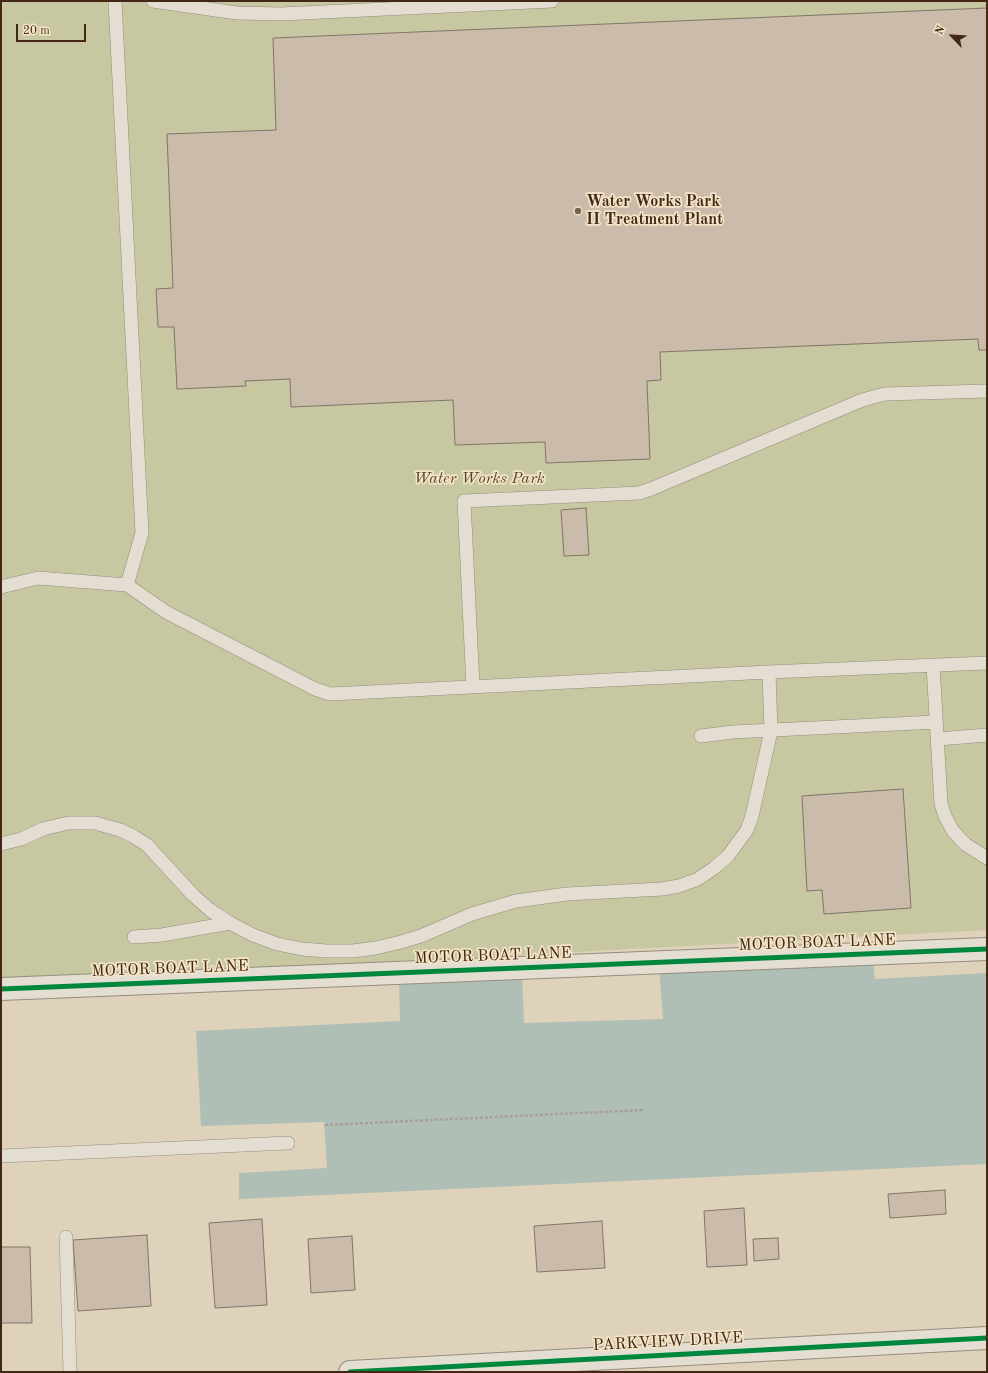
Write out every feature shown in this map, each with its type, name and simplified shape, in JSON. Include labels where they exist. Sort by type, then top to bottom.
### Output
[{"type":"street","name":"MOTOR BOAT LANE","points":[[1,989],[987,949]]},
{"type":"street","name":"PARKVIEW DRIVE","points":[[350,1372],[987,1338]]},
{"type":"lane","points":[[115,1],[142,533],[127,584]]},
{"type":"lane","points":[[153,1],[236,7],[282,14],[552,1]]},
{"type":"lane","points":[[474,687],[464,501],[640,493],[651,490],[860,401],[873,397],[885,394],[987,390]]},
{"type":"lane","points":[[1,587],[38,578],[127,584],[166,612],[315,689],[330,694],[769,672],[987,663]]},
{"type":"lane","points":[[932,666],[938,739],[941,804],[944,816],[953,831],[965,844],[987,858]]},
{"type":"lane","points":[[1,844],[21,839],[43,829],[68,823],[95,823],[120,830],[147,845],[193,895],[210,910],[230,923],[253,935],[277,944],[302,949],[326,951],[353,951],[376,948],[400,942],[421,936],[472,914],[516,901],[567,894],[662,889],[679,886],[698,879],[714,868],[728,856],[747,830],[752,816],[771,731],[769,672]]},
{"type":"lane","points":[[700,736],[733,732],[936,722]]},
{"type":"lane","points":[[938,739],[987,735]]},
{"type":"lane","points":[[134,937],[162,935],[230,923]]},
{"type":"lane","points":[[1,1156],[288,1143]]},
{"type":"lane","points":[[66,1237],[70,1372]]},
{"type":"path","points":[[325,1125],[643,1110]]},
{"type":"green space","name":"Water Works Park","points":[[1,1],[987,1],[987,930],[1,981]]},
{"type":"shaded area","points":[[873,957],[875,979],[987,973],[987,1164],[239,1199],[239,1173],[327,1168],[324,1122],[201,1126],[196,1031],[400,1021],[399,982],[522,976],[524,1023],[663,1019],[659,968]]},
{"type":"building","name":"Water Works Park II Treatment Plant","points":[[987,8],[987,350],[979,350],[978,339],[660,352],[661,380],[647,381],[650,459],[546,463],[545,442],[455,445],[453,400],[291,407],[290,379],[245,381],[246,386],[177,389],[174,327],[158,327],[156,289],[173,288],[167,134],[276,130],[273,38]]},
{"type":"building","points":[[586,508],[589,555],[564,556],[561,510]]},
{"type":"building","points":[[903,789],[911,908],[824,914],[822,890],[807,891],[802,796]]},
{"type":"building","points":[[945,1190],[946,1214],[890,1218],[888,1194]]},
{"type":"building","points":[[744,1208],[747,1265],[707,1267],[704,1211]]},
{"type":"building","points":[[262,1219],[267,1305],[215,1308],[209,1223]]},
{"type":"building","points":[[602,1221],[605,1268],[537,1272],[534,1226]]},
{"type":"building","points":[[147,1235],[151,1306],[78,1311],[73,1240]]},
{"type":"building","points":[[352,1236],[355,1290],[311,1293],[308,1239]]},
{"type":"building","points":[[778,1238],[779,1259],[754,1261],[753,1239]]},
{"type":"building","points":[[1,1247],[30,1247],[32,1323],[1,1323]]},
{"type":"cycle path","points":[[1,989],[987,949]]},
{"type":"cycle path","points":[[350,1372],[987,1338]]},
{"type":"place","name":"Water Works Park II Treatment Plant","points":[[578,211]]}]
